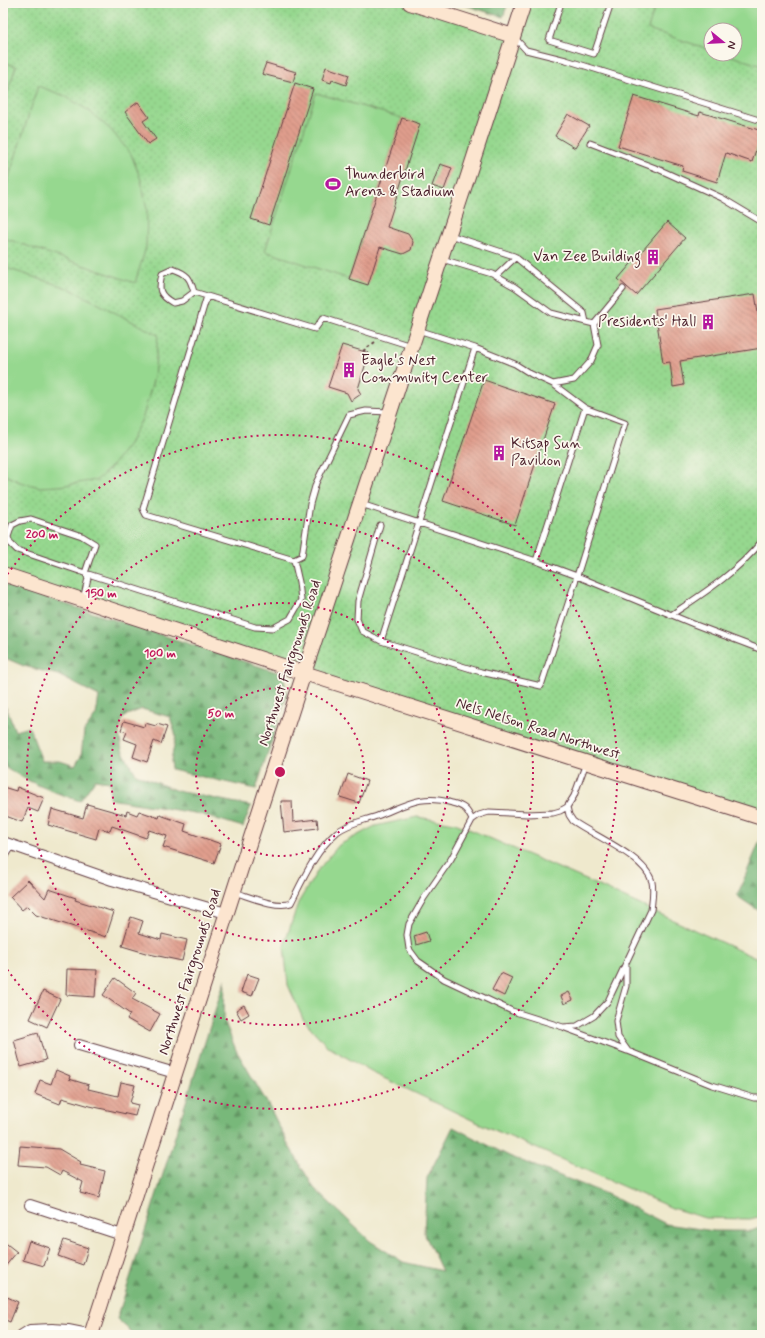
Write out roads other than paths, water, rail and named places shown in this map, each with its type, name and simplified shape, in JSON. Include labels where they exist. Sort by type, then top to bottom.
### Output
[{"type":"main road","points":[[410,3],[513,36]]},
{"type":"main road","name":"Northwest Fairgrounds Road","points":[[92,1335],[122,1235],[233,891],[524,3]]},
{"type":"main road","name":"Nels Nelson Road Northwest","points":[[3,574],[304,673],[762,818]]},
{"type":"street","points":[[3,856],[6,844],[112,880],[226,913]]},
{"type":"street","points":[[80,1045],[175,1073]]},
{"type":"street","points":[[30,1205],[122,1235]]},
{"type":"street","points":[[22,1335],[30,1330],[52,1329],[68,1330],[92,1335]]},
{"type":"lane","points":[[561,3],[549,40],[594,54],[611,3]]},
{"type":"lane","points":[[513,36],[526,50],[566,60],[762,121]]},
{"type":"lane","points":[[590,143],[658,169],[722,198],[762,222]]},
{"type":"lane","points":[[449,234],[516,257],[584,313],[586,322]]},
{"type":"lane","points":[[496,276],[516,257]]},
{"type":"lane","points":[[441,259],[496,276],[515,287],[551,312],[594,324]]},
{"type":"lane","points":[[173,269],[184,273],[191,281],[194,292],[182,301],[173,303],[163,297],[159,286],[162,274],[173,269]]},
{"type":"lane","points":[[553,384],[574,380],[591,361],[598,345],[594,324],[622,289]]},
{"type":"lane","points":[[194,292],[315,329],[323,318],[412,346]]},
{"type":"lane","points":[[207,296],[143,509],[146,515],[294,560],[302,556],[310,504],[316,483],[349,415],[366,411],[390,412]]},
{"type":"lane","points":[[380,525],[358,601],[357,619],[362,631],[381,641],[481,672],[541,686],[626,422],[585,408],[553,384],[531,374],[515,364],[475,348],[417,330]]},
{"type":"lane","points":[[381,641],[475,348]]},
{"type":"lane","points":[[536,561],[585,408]]},
{"type":"lane","points":[[360,504],[536,561],[762,650]]},
{"type":"lane","points":[[83,600],[88,578],[85,573],[94,544],[82,536],[31,519],[20,520],[12,525],[8,537],[10,543],[17,550],[85,573],[255,627],[273,628],[290,619],[301,600],[294,560]]},
{"type":"lane","points":[[671,615],[709,590],[736,568],[762,541]]},
{"type":"lane","points":[[586,762],[574,796],[567,807],[560,811],[553,813],[527,814],[489,812],[479,815],[472,820],[451,859],[424,898],[409,924],[407,935],[409,949],[418,962],[444,979],[512,1011],[563,1027],[628,1051],[712,1085],[754,1098],[762,1098]]},
{"type":"lane","points":[[233,891],[276,904],[286,905],[291,903],[316,856],[337,832],[349,824],[376,816],[410,802],[427,798],[448,801],[468,810],[472,820]]},
{"type":"lane","points":[[563,1027],[577,1026],[594,1016],[608,1001],[651,910],[653,897],[652,881],[641,864],[573,821],[569,815],[567,807]]},
{"type":"lane","points":[[626,964],[626,986],[616,1021],[618,1037],[628,1051]]},
{"type":"place","name":"Thunderbird Arena & Stadium","points":[[333,184]]},
{"type":"place","name":"Van Zee Building","points":[[653,257]]},
{"type":"place","name":"Presidents' Hall","points":[[708,322]]},
{"type":"place","name":"Eagle's Nest Community Center","points":[[349,370]]},
{"type":"place","name":"Kitsap Sun Pavilion","points":[[499,453]]}]
